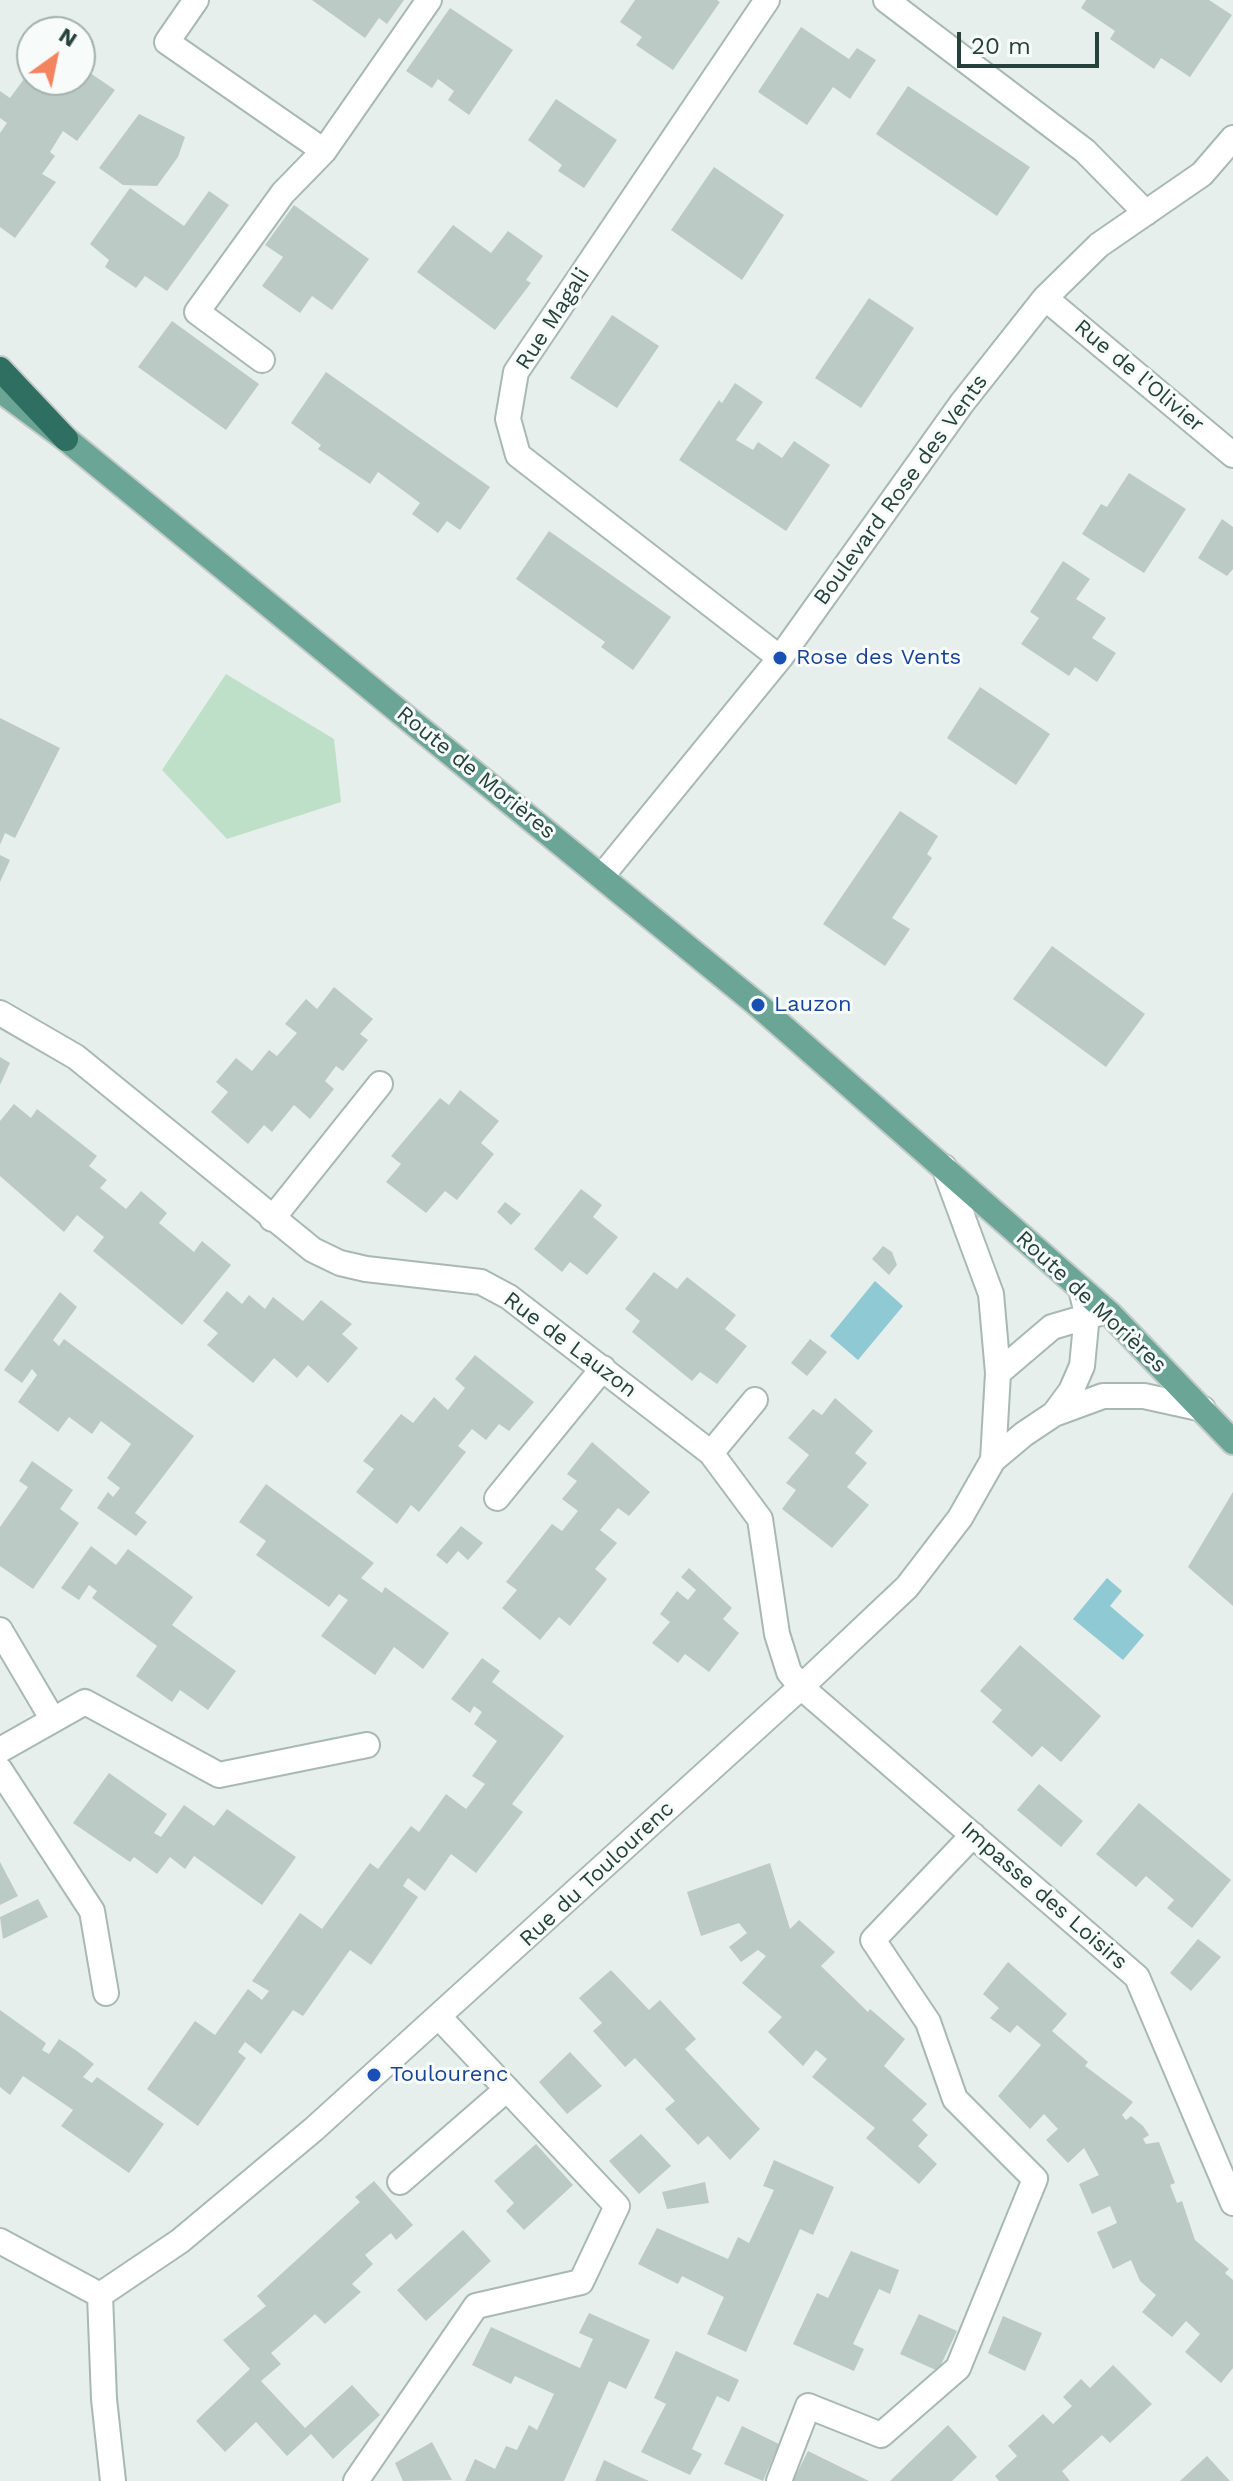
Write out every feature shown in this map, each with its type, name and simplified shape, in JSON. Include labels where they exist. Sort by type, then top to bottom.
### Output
[{"type":"highway","points":[[0,369],[66,439]]},
{"type":"main road","name":"Route de Morières","points":[[0,390],[66,439],[602,876],[944,1167],[1081,1289],[1098,1314],[1203,1409],[1233,1442]]},
{"type":"street","points":[[196,0],[167,42],[324,151]]},
{"type":"street","points":[[262,360],[197,312],[283,193],[324,151],[429,0]]},
{"type":"street","name":"Rue Magali","points":[[767,0],[516,372],[508,419],[518,455],[780,658]]},
{"type":"street","points":[[886,0],[1085,151],[1146,213]]},
{"type":"street","name":"Boulevard Rose des Vents","points":[[602,876],[780,658],[962,403],[1045,298],[1099,245],[1202,174],[1233,138]]},
{"type":"street","name":"Rue de l'Olivier","points":[[1045,298],[1233,455]]},
{"type":"street","name":"Rue de Lauzon","points":[[0,1013],[76,1057],[313,1250],[340,1263],[481,1282],[509,1297],[711,1453],[760,1519],[777,1634],[789,1672],[801,1687]]},
{"type":"street","points":[[272,1219],[380,1084]]},
{"type":"street","name":"Route de Morières","points":[[944,1167],[991,1294],[998,1373],[993,1460]]},
{"type":"street","points":[[998,1373],[1052,1327],[1098,1314]]},
{"type":"street","name":"Rue du Toulourenc","points":[[100,2295],[180,2241],[440,2018],[907,1587],[960,1518],[993,1460],[1054,1414],[1071,1391],[1098,1314]]},
{"type":"street","points":[[497,1498],[603,1368]]},
{"type":"street","name":"Rue du Toulourenc","points":[[1054,1414],[1103,1396],[1144,1396],[1203,1409]]},
{"type":"street","points":[[711,1453],[755,1400]]},
{"type":"street","points":[[0,1630],[53,1720]]},
{"type":"street","name":"Impasse des Loisirs","points":[[801,1687],[1137,1977],[1233,2203]]},
{"type":"street","points":[[0,1750],[85,1702],[219,1775],[367,1745]]},
{"type":"street","points":[[0,1770],[92,1911],[106,1993]]},
{"type":"street","points":[[779,2481],[808,2406],[881,2435],[958,2368],[1035,2179],[955,2099],[928,2022],[873,1940],[973,1835]]},
{"type":"street","points":[[356,2481],[476,2306],[581,2282],[617,2206],[440,2018]]},
{"type":"street","points":[[400,2182],[507,2089]]},
{"type":"street","points":[[0,2241],[100,2295],[104,2399],[113,2481]]},
{"type":"green space","points":[[226,674],[334,739],[341,802],[227,839],[162,770]]},
{"type":"water","points":[[875,1281],[903,1306],[858,1360],[830,1336]]},
{"type":"water","points":[[1107,1578],[1122,1591],[1110,1606],[1144,1635],[1123,1660],[1073,1619]]},
{"type":"building","points":[[312,0],[404,0],[387,24],[379,18],[365,38]]},
{"type":"building","points":[[635,0],[720,2],[673,70],[636,45],[642,37],[620,22]]},
{"type":"building","points":[[1086,0],[1209,0],[1232,15],[1190,77],[1161,58],[1154,69],[1110,39],[1115,31],[1081,8]]},
{"type":"building","points":[[450,8],[513,50],[469,115],[448,100],[454,91],[438,79],[432,88],[406,71]]},
{"type":"building","points":[[801,27],[849,59],[857,48],[876,60],[850,99],[833,87],[807,125],[758,92]]},
{"type":"building","points":[[96,77],[115,90],[77,141],[63,131],[50,152],[55,156],[42,174],[56,182],[15,238],[0,227],[0,133],[7,123],[0,118],[0,91],[10,98],[16,90],[16,96],[96,96]]},
{"type":"building","points":[[908,86],[1030,167],[997,216],[876,134]]},
{"type":"building","points":[[556,99],[617,140],[584,188],[558,171],[562,165],[528,140]]},
{"type":"building","points":[[139,114],[185,137],[178,157],[157,186],[123,185],[99,168]]},
{"type":"building","points":[[714,167],[784,215],[742,280],[671,230]]},
{"type":"building","points":[[130,188],[184,226],[209,191],[229,205],[167,291],[145,276],[136,288],[105,267],[109,260],[90,244]]},
{"type":"building","points":[[294,205],[369,259],[332,310],[312,296],[300,313],[262,286],[283,257],[265,245]]},
{"type":"building","points":[[453,225],[491,253],[508,231],[543,256],[526,280],[531,283],[495,330],[417,272]]},
{"type":"building","points":[[869,298],[914,328],[861,408],[815,378]]},
{"type":"building","points":[[612,315],[659,346],[617,408],[570,378]]},
{"type":"building","points":[[172,321],[259,384],[226,430],[138,367]]},
{"type":"building","points":[[326,372],[490,487],[460,530],[447,521],[438,533],[412,514],[420,503],[378,472],[370,484],[318,449],[321,445],[291,423]]},
{"type":"building","points":[[735,383],[763,402],[736,440],[753,450],[758,442],[782,458],[794,441],[830,465],[786,531],[679,460],[719,400],[722,403]]},
{"type":"building","points":[[1129,473],[1186,509],[1144,573],[1082,534],[1101,504],[1107,507]]},
{"type":"building","points":[[1222,519],[1233,527],[1233,569],[1227,576],[1198,558]]},
{"type":"building","points":[[549,531],[671,617],[633,670],[601,647],[605,642],[516,579]]},
{"type":"building","points":[[1063,561],[1090,579],[1076,599],[1106,618],[1092,638],[1116,653],[1097,682],[1075,667],[1069,676],[1021,644],[1039,618],[1030,612]]},
{"type":"building","points":[[980,687],[1050,734],[1016,785],[947,738]]},
{"type":"building","points":[[0,718],[60,748],[15,838],[5,833],[0,845]]},
{"type":"building","points":[[900,811],[938,836],[927,854],[932,858],[892,918],[910,929],[885,966],[823,924]]},
{"type":"building","points":[[0,855],[10,860],[0,882]]},
{"type":"building","points":[[1052,946],[1145,1014],[1106,1067],[1013,999]]},
{"type":"building","points":[[334,987],[373,1019],[360,1034],[368,1040],[343,1071],[336,1066],[325,1081],[334,1089],[310,1119],[294,1105],[272,1132],[264,1125],[248,1144],[211,1112],[228,1092],[216,1082],[236,1058],[252,1071],[269,1050],[277,1056],[297,1033],[285,1024],[306,999],[317,1009]]},
{"type":"building","points":[[0,1057],[10,1063],[0,1085]]},
{"type":"building","points":[[460,1090],[499,1121],[481,1143],[494,1154],[457,1200],[445,1191],[426,1213],[386,1182],[401,1164],[391,1156],[440,1098],[449,1105]]},
{"type":"building","points":[[14,1104],[31,1118],[37,1109],[97,1156],[89,1166],[107,1180],[100,1188],[126,1209],[141,1191],[167,1213],[159,1223],[194,1252],[202,1241],[231,1265],[182,1325],[93,1251],[104,1237],[77,1215],[64,1232],[0,1176],[0,1121]]},
{"type":"building","points":[[581,1189],[602,1205],[593,1217],[618,1237],[587,1275],[570,1262],[562,1272],[534,1249]]},
{"type":"building","points":[[505,1202],[521,1214],[511,1225],[497,1212]]},
{"type":"building","points":[[883,1246],[892,1252],[897,1265],[889,1275],[872,1259]]},
{"type":"building","points":[[654,1272],[677,1289],[687,1277],[736,1315],[725,1329],[747,1346],[717,1384],[700,1372],[692,1381],[632,1332],[640,1321],[625,1309]]},
{"type":"building","points":[[227,1291],[242,1304],[249,1295],[265,1309],[273,1297],[303,1321],[321,1300],[352,1324],[342,1334],[358,1348],[328,1383],[308,1365],[297,1378],[274,1358],[253,1383],[207,1345],[218,1333],[203,1321]]},
{"type":"building","points":[[60,1292],[77,1307],[53,1340],[59,1346],[64,1339],[194,1436],[135,1513],[147,1522],[136,1536],[97,1508],[108,1492],[113,1497],[120,1488],[107,1478],[131,1444],[101,1421],[92,1434],[69,1417],[58,1432],[18,1402],[37,1375],[32,1369],[22,1383],[4,1370]]},
{"type":"building","points":[[810,1339],[827,1352],[807,1376],[791,1363]]},
{"type":"building","points":[[475,1355],[534,1402],[509,1431],[499,1424],[486,1440],[472,1429],[458,1446],[466,1452],[419,1512],[411,1505],[397,1524],[356,1492],[374,1469],[363,1461],[401,1414],[413,1423],[434,1397],[448,1410],[465,1388],[455,1379]]},
{"type":"building","points":[[835,1398],[873,1431],[855,1453],[867,1463],[847,1487],[869,1505],[832,1548],[782,1509],[796,1490],[786,1483],[809,1455],[788,1438],[813,1409],[822,1415]]},
{"type":"building","points":[[592,1442],[650,1492],[629,1516],[618,1508],[600,1530],[617,1543],[595,1569],[607,1579],[570,1626],[559,1617],[540,1640],[502,1608],[517,1590],[506,1582],[552,1524],[562,1531],[578,1511],[562,1499],[577,1481],[567,1474]]},
{"type":"building","points":[[32,1461],[73,1490],[60,1509],[79,1523],[33,1589],[0,1566],[0,1527],[28,1487],[19,1481]]},
{"type":"building","points":[[266,1484],[374,1563],[361,1578],[382,1593],[385,1587],[449,1633],[423,1669],[394,1647],[375,1675],[321,1636],[348,1600],[339,1594],[329,1607],[256,1555],[266,1541],[239,1522]]},
{"type":"building","points":[[1233,1492],[1233,1606],[1188,1567]]},
{"type":"building","points":[[461,1526],[483,1543],[468,1560],[458,1551],[447,1564],[436,1555]]},
{"type":"building","points":[[91,1546],[116,1565],[128,1549],[193,1597],[172,1625],[236,1671],[208,1710],[180,1690],[172,1702],[136,1676],[157,1646],[92,1598],[97,1591],[89,1585],[79,1600],[61,1588]]},
{"type":"building","points":[[689,1568],[732,1608],[723,1619],[739,1633],[709,1672],[685,1654],[678,1663],[652,1643],[670,1622],[660,1614],[677,1591],[688,1600],[696,1590],[681,1577]]},
{"type":"building","points":[[1020,1645],[1101,1716],[1061,1762],[1042,1746],[1032,1757],[992,1722],[1002,1710],[980,1691]]},
{"type":"building","points":[[482,1658],[500,1671],[492,1682],[564,1736],[512,1804],[523,1812],[476,1873],[451,1854],[425,1891],[408,1878],[403,1886],[418,1897],[371,1965],[350,1950],[303,2016],[293,2010],[261,2054],[245,2042],[238,2052],[246,2058],[198,2126],[147,2089],[195,2021],[215,2035],[248,1989],[262,2000],[269,1991],[252,1981],[300,1913],[322,1929],[370,1863],[378,1869],[411,1826],[419,1832],[446,1794],[466,1809],[485,1784],[472,1776],[497,1741],[474,1724],[482,1712],[474,1706],[470,1713],[451,1699]]},
{"type":"building","points":[[109,1773],[167,1814],[154,1833],[161,1837],[184,1805],[214,1826],[227,1809],[296,1857],[262,1905],[194,1856],[185,1869],[170,1857],[157,1874],[134,1857],[130,1862],[73,1823]]},
{"type":"building","points":[[1039,1784],[1083,1821],[1061,1847],[1017,1810]]},
{"type":"building","points":[[1139,1803],[1231,1880],[1192,1928],[1167,1908],[1174,1900],[1146,1876],[1136,1887],[1096,1854]]},
{"type":"building","points":[[0,1862],[18,1896],[0,1905]]},
{"type":"building","points":[[770,1863],[790,1929],[799,1920],[835,1952],[821,1966],[868,2012],[870,2009],[905,2039],[884,2066],[927,2104],[912,2120],[928,2135],[918,2146],[937,2164],[919,2184],[866,2138],[875,2128],[812,2077],[827,2059],[816,2050],[803,2066],[768,2032],[782,2017],[742,1983],[766,1956],[758,1950],[741,1962],[729,1947],[747,1933],[739,1923],[701,1936],[687,1892]]},
{"type":"building","points":[[38,1899],[48,1917],[3,1939],[0,1917]]},
{"type":"building","points":[[1198,1939],[1221,1957],[1191,1991],[1170,1973]]},
{"type":"building","points":[[1008,1962],[1067,2014],[1052,2031],[1088,2062],[1085,2066],[1133,2102],[1122,2115],[1126,2120],[1131,2116],[1143,2126],[1149,2135],[1143,2139],[1146,2144],[1159,2142],[1175,2183],[1170,2185],[1177,2203],[1182,2201],[1195,2240],[1229,2269],[1225,2273],[1233,2280],[1233,2368],[1221,2383],[1185,2352],[1200,2334],[1186,2321],[1172,2337],[1142,2312],[1156,2295],[1140,2281],[1131,2260],[1113,2269],[1097,2232],[1117,2223],[1110,2206],[1092,2214],[1079,2184],[1099,2175],[1084,2148],[1068,2163],[1046,2140],[1058,2129],[1044,2114],[1030,2129],[998,2096],[1041,2045],[1017,2025],[1010,2033],[990,2018],[999,2008],[983,1994]]},
{"type":"building","points":[[611,1970],[649,2010],[660,2000],[696,2039],[685,2049],[760,2129],[730,2160],[708,2136],[698,2145],[665,2109],[675,2101],[635,2058],[625,2067],[593,2031],[602,2023],[579,1998]]},
{"type":"building","points":[[0,2010],[46,2043],[42,2050],[49,2054],[59,2039],[77,2051],[94,2064],[83,2077],[92,2083],[97,2077],[164,2124],[129,2173],[61,2126],[73,2110],[23,2076],[10,2095],[0,2087]]},
{"type":"building","points":[[570,2052],[602,2086],[567,2114],[539,2082]]},
{"type":"building","points":[[641,2134],[671,2166],[639,2194],[609,2161]]},
{"type":"building","points":[[536,2144],[573,2185],[524,2230],[506,2211],[514,2203],[494,2181]]},
{"type":"building","points":[[774,2160],[834,2187],[813,2235],[800,2229],[746,2352],[707,2334],[724,2297],[682,2276],[678,2284],[638,2264],[657,2228],[728,2259],[738,2237],[749,2243],[774,2190],[763,2186]]},
{"type":"building","points":[[374,2181],[413,2225],[396,2240],[391,2233],[365,2255],[373,2264],[352,2284],[361,2292],[325,2324],[315,2314],[271,2353],[281,2364],[261,2381],[305,2428],[352,2385],[380,2415],[333,2459],[311,2434],[287,2456],[256,2422],[225,2452],[196,2421],[250,2369],[223,2340],[266,2306],[257,2296],[360,2202],[355,2197]]},
{"type":"building","points":[[705,2182],[709,2203],[667,2209],[662,2192]]},
{"type":"building","points":[[463,2230],[491,2261],[426,2321],[397,2290]]},
{"type":"building","points":[[851,2251],[899,2270],[890,2294],[879,2289],[853,2344],[864,2349],[854,2371],[793,2344],[817,2293],[828,2298]]},
{"type":"building","points":[[589,2313],[650,2340],[626,2389],[609,2381],[564,2481],[465,2481],[475,2459],[495,2469],[506,2446],[517,2450],[529,2425],[537,2430],[554,2394],[515,2376],[511,2384],[472,2365],[491,2327],[580,2368],[593,2339],[579,2333]]},
{"type":"building","points":[[919,2314],[957,2331],[938,2371],[900,2354]]},
{"type":"building","points":[[1003,2316],[1042,2333],[1025,2371],[988,2353]]},
{"type":"building","points":[[676,2351],[739,2380],[729,2402],[717,2396],[692,2449],[702,2454],[690,2475],[641,2452],[666,2404],[654,2398]]},
{"type":"building","points":[[1113,2365],[1152,2404],[1110,2443],[1102,2435],[1062,2471],[1070,2481],[999,2481],[995,2476],[1017,2456],[1008,2446],[1043,2414],[1053,2424],[1072,2406],[1063,2397],[1081,2379],[1090,2388]]},
{"type":"building","points":[[948,2425],[977,2457],[952,2481],[890,2481]]},
{"type":"building","points":[[742,2426],[779,2444],[763,2481],[724,2464]]},
{"type":"building","points":[[432,2442],[452,2480],[403,2481],[395,2463]]},
{"type":"building","points":[[808,2451],[869,2481],[793,2481]]},
{"type":"building","points":[[1207,2456],[1230,2481],[1180,2481]]},
{"type":"building","points":[[604,2460],[631,2473],[649,2481],[595,2481]]},
{"type":"place","name":"Rose des Vents","points":[[780,658]]},
{"type":"place","name":"Lauzon","points":[[758,1005]]},
{"type":"place","name":"Toulourenc","points":[[374,2075]]}]
